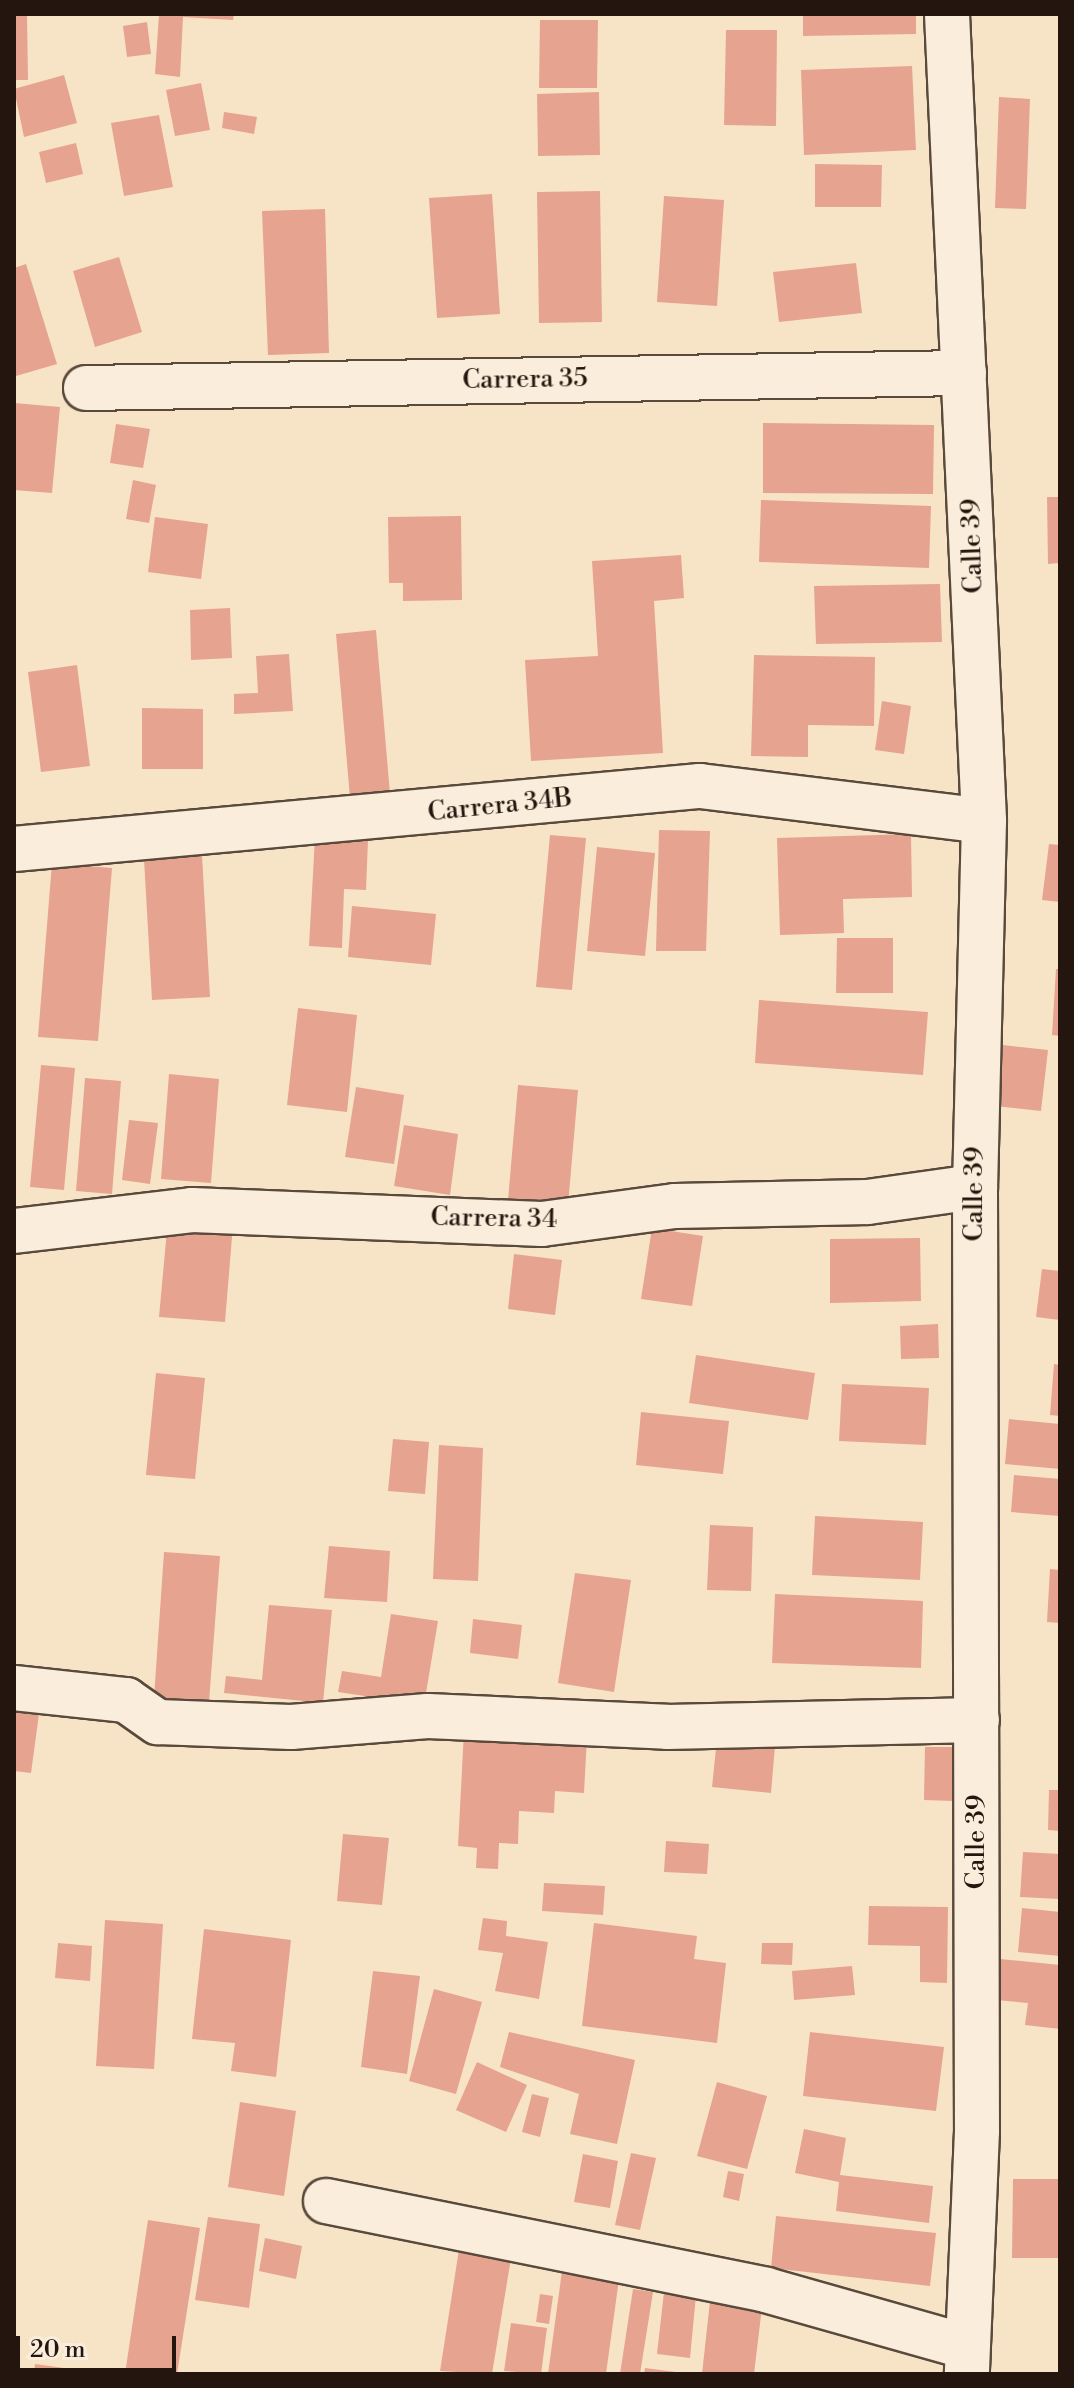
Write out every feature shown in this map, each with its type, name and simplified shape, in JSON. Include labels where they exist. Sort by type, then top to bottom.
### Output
[{"type":"street","name":"Calle 39","points":[[947,14],[984,821],[975,1187],[977,2131],[967,2361]]},
{"type":"street","name":"Carrera 35","points":[[86,388],[964,373]]},
{"type":"street","name":"Carrera 34B","points":[[14,849],[700,786],[984,821]]},
{"type":"street","name":"Carrera 34","points":[[14,1231],[192,1210],[542,1224],[675,1206],[868,1202],[975,1187]]},
{"type":"street","points":[[14,1688],[126,1700],[158,1722],[291,1727],[428,1716],[667,1727],[977,1720]]},
{"type":"street","points":[[326,2201],[766,2290],[967,2361]]},
{"type":"building","points":[[14,14],[27,14],[28,80],[14,80]]},
{"type":"building","points":[[159,14],[234,14],[233,20],[183,17],[180,77],[155,74]]},
{"type":"building","points":[[803,14],[916,14],[916,34],[803,36]]},
{"type":"building","points":[[540,20],[598,20],[597,88],[539,88]]},
{"type":"building","points":[[147,22],[151,54],[127,57],[123,26]]},
{"type":"building","points":[[726,30],[777,30],[776,126],[724,125]]},
{"type":"building","points":[[912,66],[916,150],[804,155],[801,70]]},
{"type":"building","points":[[64,75],[77,123],[24,137],[14,89]]},
{"type":"building","points":[[201,83],[210,130],[175,136],[166,90]]},
{"type":"building","points":[[599,92],[600,155],[538,156],[537,94]]},
{"type":"building","points":[[999,97],[1030,99],[1026,209],[995,208]]},
{"type":"building","points":[[224,112],[257,117],[254,134],[222,128]]},
{"type":"building","points":[[159,115],[173,187],[124,196],[111,123]]},
{"type":"building","points":[[76,143],[83,174],[46,183],[39,152]]},
{"type":"building","points":[[815,164],[882,165],[881,207],[815,207]]},
{"type":"building","points":[[600,191],[602,322],[539,323],[537,192]]},
{"type":"building","points":[[492,194],[500,314],[437,318],[429,198]]},
{"type":"building","points":[[664,196],[724,200],[717,306],[657,302]]},
{"type":"building","points":[[325,209],[329,353],[268,355],[262,211]]},
{"type":"building","points":[[119,257],[142,332],[95,347],[73,271]]},
{"type":"building","points":[[856,263],[862,313],[779,322],[773,272]]},
{"type":"building","points":[[26,264],[57,364],[16,376],[14,268]]},
{"type":"building","points":[[14,403],[60,407],[52,493],[14,490]]},
{"type":"building","points":[[763,423],[934,425],[933,494],[763,493]]},
{"type":"building","points":[[116,424],[150,429],[143,468],[110,463]]},
{"type":"building","points":[[133,480],[156,485],[149,523],[126,519]]},
{"type":"building","points":[[1047,497],[1060,497],[1060,563],[1048,564]]},
{"type":"building","points":[[761,500],[931,506],[929,568],[759,562]]},
{"type":"building","points":[[461,516],[462,600],[403,601],[403,583],[389,583],[388,517]]},
{"type":"building","points":[[155,517],[208,524],[201,579],[148,572]]},
{"type":"building","points":[[681,555],[684,598],[654,601],[663,753],[531,761],[525,660],[598,656],[592,561]]},
{"type":"building","points":[[940,584],[942,642],[816,644],[814,586]]},
{"type":"building","points":[[230,608],[232,658],[191,660],[190,610]]},
{"type":"building","points":[[376,630],[390,794],[350,798],[336,634]]},
{"type":"building","points":[[289,654],[293,711],[234,714],[234,694],[258,693],[256,656]]},
{"type":"building","points":[[754,655],[875,657],[874,726],[808,725],[808,757],[751,756]]},
{"type":"building","points":[[77,665],[90,766],[41,772],[28,672]]},
{"type":"building","points":[[882,701],[911,706],[904,754],[875,750]]},
{"type":"building","points":[[142,708],[203,709],[203,769],[142,769]]},
{"type":"building","points":[[659,830],[710,831],[706,951],[656,951]]},
{"type":"building","points":[[911,834],[912,897],[843,899],[844,933],[780,935],[777,838]]},
{"type":"building","points":[[550,835],[586,838],[572,990],[536,987]]},
{"type":"building","points":[[315,837],[368,840],[366,890],[344,889],[342,948],[309,946]]},
{"type":"building","points":[[1049,844],[1060,845],[1060,902],[1042,900]]},
{"type":"building","points":[[597,847],[655,853],[645,956],[587,951]]},
{"type":"building","points":[[202,855],[210,997],[152,1000],[144,859]]},
{"type":"building","points":[[52,863],[112,868],[98,1041],[38,1037]]},
{"type":"building","points":[[352,906],[436,914],[431,965],[348,957]]},
{"type":"building","points":[[837,938],[893,938],[893,993],[836,993]]},
{"type":"building","points":[[1056,969],[1060,969],[1060,1036],[1052,1035]]},
{"type":"building","points":[[759,1000],[928,1012],[923,1075],[755,1063]]},
{"type":"building","points":[[298,1008],[357,1015],[347,1112],[287,1105]]},
{"type":"building","points":[[1003,1045],[1048,1050],[1041,1111],[995,1106]]},
{"type":"building","points":[[41,1065],[75,1068],[64,1190],[30,1187]]},
{"type":"building","points":[[169,1074],[219,1079],[211,1183],[161,1179]]},
{"type":"building","points":[[85,1078],[121,1081],[112,1194],[76,1191]]},
{"type":"building","points":[[518,1085],[578,1090],[568,1205],[508,1200]]},
{"type":"building","points":[[356,1087],[404,1095],[394,1164],[345,1157]]},
{"type":"building","points":[[129,1120],[158,1123],[150,1184],[122,1180]]},
{"type":"building","points":[[404,1125],[458,1134],[450,1195],[394,1186]]},
{"type":"building","points":[[168,1219],[233,1225],[225,1322],[159,1317]]},
{"type":"building","points":[[652,1228],[703,1236],[692,1306],[641,1299]]},
{"type":"building","points":[[920,1238],[921,1301],[830,1303],[830,1239]]},
{"type":"building","points":[[514,1254],[562,1260],[555,1315],[508,1309]]},
{"type":"building","points":[[1042,1269],[1060,1271],[1060,1320],[1036,1317]]},
{"type":"building","points":[[938,1324],[939,1358],[901,1359],[900,1326]]},
{"type":"building","points":[[696,1355],[815,1373],[808,1420],[689,1403]]},
{"type":"building","points":[[1054,1364],[1060,1365],[1060,1416],[1050,1415]]},
{"type":"building","points":[[156,1373],[205,1378],[195,1479],[146,1475]]},
{"type":"building","points":[[842,1384],[929,1388],[926,1445],[839,1441]]},
{"type":"building","points":[[641,1412],[729,1421],[723,1474],[636,1465]]},
{"type":"building","points":[[1009,1419],[1060,1424],[1060,1469],[1005,1464]]},
{"type":"building","points":[[393,1439],[429,1442],[425,1494],[388,1491]]},
{"type":"building","points":[[439,1445],[483,1448],[478,1581],[433,1579]]},
{"type":"building","points":[[1014,1475],[1060,1479],[1060,1516],[1011,1512]]},
{"type":"building","points":[[815,1516],[923,1522],[920,1580],[812,1575]]},
{"type":"building","points":[[710,1525],[753,1527],[751,1591],[707,1590]]},
{"type":"building","points":[[329,1546],[390,1551],[387,1602],[324,1598]]},
{"type":"building","points":[[164,1552],[220,1556],[209,1702],[154,1698]]},
{"type":"building","points":[[1050,1569],[1060,1570],[1060,1623],[1047,1622]]},
{"type":"building","points":[[575,1573],[631,1580],[614,1692],[558,1683]]},
{"type":"building","points":[[775,1594],[923,1601],[921,1668],[772,1663]]},
{"type":"building","points":[[269,1605],[332,1610],[323,1703],[224,1693],[226,1676],[262,1680]]},
{"type":"building","points":[[391,1614],[438,1621],[424,1705],[338,1692],[342,1671],[381,1677]]},
{"type":"building","points":[[473,1619],[522,1625],[518,1659],[470,1653]]},
{"type":"building","points":[[14,1711],[39,1714],[31,1773],[14,1771]]},
{"type":"building","points":[[464,1731],[587,1737],[584,1793],[555,1791],[554,1813],[519,1811],[518,1844],[499,1843],[498,1869],[476,1868],[477,1848],[458,1846]]},
{"type":"building","points":[[717,1739],[775,1746],[771,1793],[712,1787]]},
{"type":"building","points":[[925,1747],[953,1747],[953,1801],[924,1800]]},
{"type":"building","points":[[1049,1790],[1060,1790],[1060,1831],[1048,1830]]},
{"type":"building","points":[[343,1834],[389,1838],[382,1905],[337,1901]]},
{"type":"building","points":[[666,1841],[709,1844],[707,1874],[664,1872]]},
{"type":"building","points":[[1023,1852],[1060,1854],[1060,1899],[1020,1897]]},
{"type":"building","points":[[544,1883],[605,1886],[603,1915],[542,1911]]},
{"type":"building","points":[[869,1906],[948,1907],[947,1983],[920,1982],[920,1946],[868,1945]]},
{"type":"building","points":[[1022,1908],[1060,1912],[1060,1956],[1018,1952]]},
{"type":"building","points":[[483,1918],[507,1921],[506,1936],[548,1942],[539,1999],[495,1991],[503,1953],[478,1950]]},
{"type":"building","points":[[105,1920],[163,1924],[154,2069],[96,2066]]},
{"type":"building","points":[[594,1923],[697,1936],[694,1959],[726,1963],[717,2043],[582,2026]]},
{"type":"building","points":[[204,1929],[291,1940],[276,2077],[231,2071],[235,2043],[192,2039]]},
{"type":"building","points":[[58,1943],[92,1946],[90,1981],[55,1978]]},
{"type":"building","points":[[762,1943],[793,1943],[792,1965],[761,1964]]},
{"type":"building","points":[[1000,1959],[1060,1965],[1060,2029],[1025,2025],[1028,2003],[996,2000]]},
{"type":"building","points":[[852,1966],[855,1995],[794,2000],[792,1971]]},
{"type":"building","points":[[373,1971],[420,1976],[407,2074],[361,2067]]},
{"type":"building","points":[[434,1989],[482,2002],[456,2094],[409,2081]]},
{"type":"building","points":[[509,2032],[635,2060],[617,2144],[570,2134],[579,2094],[500,2067]]},
{"type":"building","points":[[810,2032],[944,2047],[936,2111],[803,2096]]},
{"type":"building","points":[[477,2062],[527,2085],[506,2132],[456,2110]]},
{"type":"building","points":[[717,2082],[767,2096],[747,2169],[697,2156]]},
{"type":"building","points":[[532,2094],[549,2098],[540,2137],[522,2132]]},
{"type":"building","points":[[240,2102],[296,2111],[284,2196],[228,2187]]},
{"type":"building","points":[[804,2129],[846,2138],[840,2175],[933,2186],[929,2223],[836,2211],[839,2182],[795,2173]]},
{"type":"building","points":[[631,2153],[656,2158],[640,2230],[615,2225]]},
{"type":"building","points":[[583,2154],[618,2161],[610,2208],[574,2202]]},
{"type":"building","points":[[728,2171],[744,2174],[739,2201],[723,2197]]},
{"type":"building","points":[[1013,2179],[1060,2179],[1060,2258],[1012,2258]]},
{"type":"building","points":[[776,2216],[936,2233],[930,2286],[771,2268]]},
{"type":"building","points":[[208,2217],[260,2224],[249,2308],[195,2300]]},
{"type":"building","points":[[148,2220],[200,2228],[177,2374],[125,2374]]},
{"type":"building","points":[[265,2238],[302,2246],[296,2279],[259,2271]]},
{"type":"building","points":[[460,2243],[512,2252],[492,2374],[440,2371]]},
{"type":"building","points":[[562,2271],[619,2279],[606,2374],[548,2374]]},
{"type":"building","points":[[633,2289],[653,2292],[640,2374],[620,2374]]},
{"type":"building","points":[[664,2292],[696,2295],[690,2358],[657,2354]]},
{"type":"building","points":[[540,2294],[553,2296],[549,2324],[536,2322]]},
{"type":"building","points":[[710,2301],[762,2307],[754,2374],[702,2374]]},
{"type":"building","points":[[511,2323],[547,2328],[541,2374],[504,2371]]},
{"type":"building","points":[[35,2364],[93,2372],[93,2374],[34,2374]]},
{"type":"building","points":[[645,2368],[676,2372],[676,2374],[644,2374]]}]
